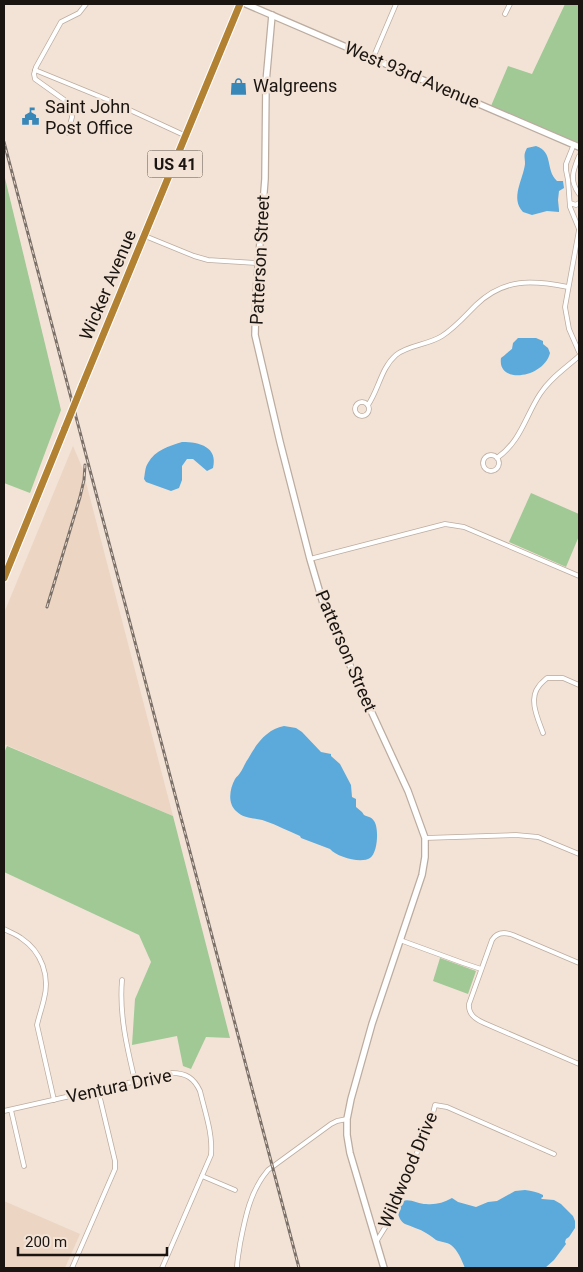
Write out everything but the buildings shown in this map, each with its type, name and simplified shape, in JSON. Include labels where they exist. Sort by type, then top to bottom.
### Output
[{"type":"highway","name":"Wicker Avenue","points":[[4,578],[240,4]]},
{"type":"street","points":[[68,133],[72,117],[70,104],[35,79],[34,74],[61,22],[79,13],[86,4]]},
{"type":"street","name":"West 93rd Avenue","points":[[246,4],[577,146]]},
{"type":"street","points":[[372,58],[396,4]]},
{"type":"street","points":[[505,14],[510,4]]},
{"type":"street","name":"Patterson Street","points":[[272,15],[266,82],[265,180],[256,294],[256,335],[280,442],[310,559],[329,618],[408,791],[425,838],[425,857],[422,875],[368,1037],[347,1119],[350,1153],[384,1268]]},
{"type":"street","points":[[35,70],[106,99],[186,136]]},
{"type":"street","points":[[577,146],[566,164],[566,170],[579,194]]},
{"type":"street","points":[[497,458],[508,449],[519,435],[540,393],[579,354],[569,329],[565,307],[579,229],[570,204],[571,182],[579,156]]},
{"type":"street","points":[[570,204],[576,205],[579,203]]},
{"type":"street","points":[[145,236],[208,260],[258,263]]},
{"type":"street","points":[[368,405],[364,402],[357,404],[355,408],[357,415],[366,416],[370,409],[368,405],[385,370],[397,355],[444,335],[487,296],[510,285],[524,282],[568,287]]},
{"type":"street","points":[[492,455],[497,458],[498,465],[495,469],[488,470],[484,466],[485,457],[492,455]]},
{"type":"street","points":[[310,559],[445,524],[464,527],[579,576]]},
{"type":"street","points":[[543,733],[536,714],[534,696],[538,687],[547,678],[563,678],[579,685]]},
{"type":"street","points":[[425,838],[516,835],[538,837],[579,854]]},
{"type":"street","points":[[4,929],[21,937],[37,952],[47,978],[37,1025],[54,1100]]},
{"type":"street","points":[[579,963],[508,933],[498,934],[494,937],[469,1004],[471,1014],[475,1019],[579,1064]]},
{"type":"street","points":[[400,940],[481,969]]},
{"type":"street","points":[[122,980],[124,1033],[135,1081]]},
{"type":"street","name":"Ventura Drive","points":[[4,1111],[172,1073],[186,1075],[192,1079],[200,1091],[211,1137],[211,1155],[162,1268]]},
{"type":"street","points":[[72,1268],[115,1169],[115,1161],[98,1090]]},
{"type":"street","name":"Wildwood Drive","points":[[376,1242],[386,1226],[432,1117],[435,1105],[447,1107],[554,1154]]},
{"type":"street","points":[[10,1110],[24,1166]]},
{"type":"street","points":[[237,1268],[248,1209],[264,1174],[330,1124],[347,1119]]},
{"type":"street","points":[[202,1176],[235,1190]]},
{"type":"shaded area","points":[[73,446],[82,467],[173,816],[4,744],[4,613]]},
{"type":"shaded area","points":[[4,1201],[80,1234],[65,1268],[4,1268]]},
{"type":"green space","points":[[565,4],[579,4],[579,144],[491,106],[508,66],[532,74]]},
{"type":"green space","points":[[4,174],[61,410],[30,493],[4,483]]},
{"type":"green space","points":[[531,493],[579,514],[579,536],[566,567],[509,542]]},
{"type":"green space","points":[[7,746],[173,816],[230,1038],[206,1037],[191,1069],[183,1066],[177,1036],[132,1045],[135,999],[151,962],[139,935],[4,872],[4,753]]},
{"type":"green space","points":[[440,958],[476,971],[468,994],[433,981]]},
{"type":"water","points":[[536,146],[545,152],[553,177],[557,181],[563,181],[564,188],[559,191],[559,212],[547,211],[532,215],[523,212],[519,207],[517,195],[524,170],[525,152],[527,148]]},
{"type":"water","points":[[518,338],[536,338],[543,341],[543,344],[550,353],[546,362],[531,373],[513,375],[506,372],[502,367],[501,358],[512,349],[513,343]]},
{"type":"water","points":[[182,442],[195,443],[206,447],[213,455],[213,468],[207,471],[193,459],[187,459],[182,466],[182,480],[179,488],[171,491],[146,482],[144,479],[147,465],[154,455],[163,449]]},
{"type":"water","points":[[284,726],[296,728],[302,732],[321,752],[331,754],[340,764],[351,785],[352,797],[356,799],[356,807],[376,824],[376,846],[370,858],[355,860],[343,857],[330,849],[301,838],[274,824],[243,816],[233,808],[230,795],[235,779],[263,738],[272,730]]},
{"type":"water","points":[[525,1190],[543,1195],[542,1199],[554,1200],[561,1204],[573,1216],[575,1221],[575,1228],[566,1239],[566,1244],[554,1260],[545,1268],[465,1268],[458,1253],[451,1245],[436,1240],[424,1232],[405,1224],[400,1219],[398,1213],[400,1203],[405,1200],[433,1204],[452,1198],[458,1202],[476,1207],[488,1202],[497,1201],[515,1191]]},
{"type":"railway","points":[[4,142],[299,1268]]},
{"type":"railway","points":[[47,607],[80,497],[85,465]]},
{"type":"place","name":"Walgreens","points":[[239,86]]},
{"type":"place","name":"Saint John Post Office","points":[[31,117]]}]
